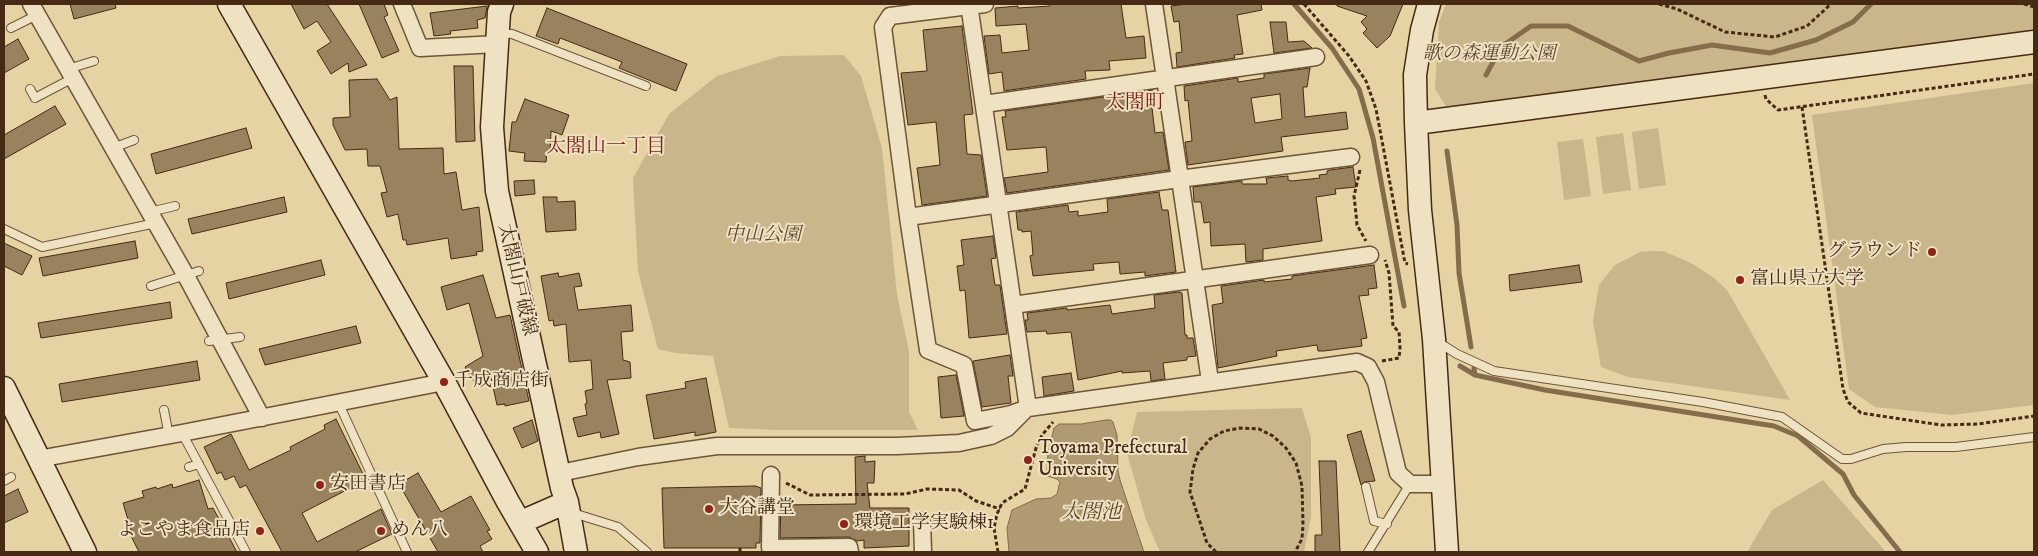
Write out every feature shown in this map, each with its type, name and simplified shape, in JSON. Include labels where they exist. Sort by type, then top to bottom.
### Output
[{"type":"street","points":[[229,4],[444,382],[537,552]]},
{"type":"street","points":[[402,4],[420,48],[497,38]]},
{"type":"street","name":"太閤山戸破線","points":[[502,4],[499,12],[492,127],[497,192],[568,507],[576,552]]},
{"type":"street","points":[[1154,4],[1210,381]]},
{"type":"street","points":[[1429,4],[1422,30],[1415,75],[1416,123],[1420,210],[1434,339],[1447,552]]},
{"type":"street","points":[[1028,408],[984,104],[975,5],[890,16],[883,27],[928,350],[964,365],[975,421],[1011,414],[1028,408],[1210,381],[1357,362],[1368,366],[1376,382],[1398,473],[1410,484],[1442,484]]},
{"type":"street","points":[[34,10],[152,218],[192,272],[214,340],[262,418]]},
{"type":"street","points":[[1416,123],[2034,42]]},
{"type":"street","points":[[984,104],[1316,57]]},
{"type":"street","points":[[908,217],[1350,157]]},
{"type":"street","points":[[1013,305],[1370,255]]},
{"type":"street","points":[[38,459],[339,404],[444,382]]},
{"type":"street","points":[[4,388],[86,552]]},
{"type":"street","points":[[560,473],[638,457],[718,446],[896,446],[960,443],[991,436],[1007,428],[1028,408]]},
{"type":"street","points":[[771,475],[770,548],[849,547],[850,552]]},
{"type":"street","points":[[520,522],[558,507],[568,507]]},
{"type":"street","points":[[922,521],[923,552]]},
{"type":"lane","points":[[11,28],[34,10]]},
{"type":"lane","points":[[497,38],[512,34],[646,86]]},
{"type":"lane","points":[[30,90],[35,98],[70,73],[94,61]]},
{"type":"lane","points":[[113,148],[134,140]]},
{"type":"lane","points":[[4,229],[42,247],[152,218],[175,206]]},
{"type":"lane","points":[[151,286],[192,272]]},
{"type":"lane","points":[[214,340],[240,337]]},
{"type":"lane","points":[[1434,339],[1457,354],[1494,371],[1702,402],[1782,417],[1842,459],[1851,459],[1883,449],[1956,447],[2034,437]]},
{"type":"lane","points":[[339,404],[407,552]]},
{"type":"lane","points":[[164,410],[176,434],[198,464],[246,552]]},
{"type":"lane","points":[[188,467],[198,464]]},
{"type":"lane","points":[[1368,552],[1410,484]]},
{"type":"lane","points":[[1366,487],[1374,521],[1387,524]]},
{"type":"lane","points":[[568,507],[618,527],[646,552]]},
{"type":"path","points":[[1304,4],[1349,56],[1366,80],[1376,109],[1404,263],[1426,263]]},
{"type":"path","points":[[1659,4],[1677,9],[1725,32],[1775,37],[1807,26],[1831,4]]},
{"type":"path","points":[[2024,4],[2034,7]]},
{"type":"path","points":[[1760,78],[1766,99],[1778,110],[2034,74]]},
{"type":"path","points":[[1802,107],[1841,380],[1848,402],[1861,413],[1941,426],[1978,424],[2034,416]]},
{"type":"path","points":[[1350,157],[1359,156],[1360,166],[1354,196],[1357,225],[1369,245],[1370,255],[1381,256],[1386,260],[1389,273],[1393,326],[1399,332],[1399,358],[1368,366]]},
{"type":"path","points":[[998,552],[994,528],[1002,503],[1025,489],[1036,448],[1051,422],[1058,421]]},
{"type":"path","points":[[1216,552],[1207,544],[1190,492],[1193,469],[1198,453],[1210,439],[1224,432],[1240,428],[1259,429],[1273,436],[1286,448],[1296,463],[1302,486],[1303,525],[1302,539],[1295,552]]},
{"type":"path","points":[[771,475],[810,495],[906,494],[928,489],[947,488],[959,490],[976,501],[1000,508]]},
{"type":"green space","name":"歌の森運動公園","points":[[1446,4],[2034,4],[2034,34],[1449,111],[1435,89],[1439,22]]},
{"type":"green space","name":"中山公園","points":[[844,55],[861,76],[882,148],[897,295],[909,351],[909,412],[918,430],[729,428],[713,356],[675,353],[658,349],[638,271],[633,178],[669,114],[717,76],[780,56]]},
{"type":"green space","name":"グラウンド","points":[[2034,83],[2034,405],[1952,415],[1875,407],[1849,389],[1812,115]]},
{"type":"green space","points":[[1658,128],[1666,185],[1639,189],[1632,132]]},
{"type":"green space","points":[[1623,133],[1631,190],[1603,194],[1596,137]]},
{"type":"green space","points":[[1583,139],[1591,196],[1564,200],[1557,142]]},
{"type":"green space","points":[[1663,251],[1691,263],[1714,278],[1727,290],[1790,400],[1628,377],[1601,367],[1593,321],[1599,285],[1615,265],[1640,252]]},
{"type":"green space","points":[[1302,408],[1311,438],[1311,517],[1304,552],[1160,552],[1146,520],[1127,453],[1137,412]]},
{"type":"green space","points":[[1823,480],[1886,552],[1747,552],[1772,510]]},
{"type":"water","name":"太閤池","points":[[1106,420],[1113,422],[1117,435],[1120,480],[1144,552],[1009,552],[1007,528],[1012,510],[1036,499],[1051,498],[1057,494],[1060,482],[1047,476],[1048,453],[1054,428],[1059,424],[1081,424]]},
{"type":"building","points":[[70,4],[115,4],[116,8],[74,19]]},
{"type":"building","points":[[291,4],[327,4],[367,65],[349,72],[348,63],[331,74],[317,51],[331,42],[317,21],[304,29]]},
{"type":"building","points":[[359,4],[384,4],[388,15],[384,17],[399,51],[382,58]]},
{"type":"building","points":[[1050,4],[1121,4],[1126,38],[1144,36],[1146,58],[1109,61],[1110,70],[1085,71],[1086,79],[1004,91],[1002,72],[989,74],[984,36],[1000,35],[1002,53],[1029,50],[1026,24],[996,26],[995,8],[1050,6]]},
{"type":"building","points":[[1186,4],[1261,4],[1262,10],[1237,15],[1243,54],[1234,55],[1235,58],[1177,67],[1176,53],[1182,52],[1179,21],[1174,22],[1171,6]]},
{"type":"building","points":[[1337,4],[1403,4],[1390,36],[1377,48],[1363,33],[1367,29],[1361,22],[1367,16],[1337,6]]},
{"type":"building","points":[[487,6],[485,18],[477,20],[478,28],[450,31],[451,34],[434,36],[430,13]]},
{"type":"building","points":[[547,8],[687,64],[676,91],[619,68],[622,62],[560,38],[558,44],[536,36]]},
{"type":"building","points":[[1270,22],[1286,22],[1288,42],[1304,41],[1312,48],[1274,53]]},
{"type":"building","points":[[962,26],[973,114],[964,115],[967,154],[981,155],[987,196],[922,205],[917,168],[940,165],[936,122],[908,125],[901,73],[927,71],[923,30]]},
{"type":"building","points":[[18,39],[29,59],[4,73],[4,47]]},
{"type":"building","points":[[454,66],[473,66],[475,141],[456,142]]},
{"type":"building","points":[[1310,68],[1307,87],[1303,87],[1305,117],[1346,112],[1348,129],[1281,137],[1283,151],[1188,165],[1185,142],[1192,141],[1188,100],[1185,101],[1184,86],[1238,78],[1238,82],[1264,78],[1264,74]],"holes":[[[1280,94],[1282,119],[1255,123],[1251,98]]]},
{"type":"building","points":[[377,79],[390,100],[397,97],[399,149],[443,148],[444,174],[456,172],[462,210],[479,207],[483,251],[476,252],[477,255],[451,259],[448,238],[407,245],[406,240],[403,240],[398,214],[387,217],[381,193],[387,192],[380,166],[368,166],[367,149],[345,150],[333,125],[333,118],[350,117],[349,80]]},
{"type":"building","points":[[1153,90],[1155,107],[1152,108],[1155,133],[1163,132],[1169,170],[1007,193],[1004,178],[1048,172],[1046,147],[1007,150],[1002,117],[1006,117],[1005,111]]},
{"type":"building","points":[[525,99],[569,115],[562,135],[551,131],[550,153],[547,152],[546,162],[524,161],[525,153],[509,151],[512,122],[516,122]]},
{"type":"building","points":[[55,106],[66,124],[4,159],[4,135]]},
{"type":"building","points":[[246,128],[252,148],[156,174],[151,154]]},
{"type":"building","points":[[1353,167],[1356,187],[1335,189],[1336,194],[1316,197],[1322,241],[1263,249],[1263,260],[1246,262],[1245,244],[1211,246],[1210,222],[1204,223],[1201,202],[1194,202],[1193,187],[1242,181],[1242,184],[1267,184],[1266,178],[1288,176],[1288,180],[1292,181],[1320,178],[1319,175],[1327,174],[1327,171],[1330,170]]},
{"type":"building","points":[[534,180],[535,194],[515,196],[514,181]]},
{"type":"building","points":[[1159,192],[1162,210],[1168,210],[1176,272],[1145,276],[1145,272],[1120,274],[1119,262],[1093,264],[1094,270],[1033,276],[1030,256],[1033,255],[1031,231],[1022,232],[1022,230],[1018,230],[1016,212],[1068,205],[1069,212],[1078,211],[1078,216],[1108,212],[1107,199]]},
{"type":"building","points":[[284,197],[287,212],[192,234],[188,219]]},
{"type":"building","points":[[543,197],[557,197],[557,202],[575,201],[576,230],[546,232]]},
{"type":"building","points":[[993,236],[996,258],[991,259],[995,285],[1000,285],[1007,334],[969,338],[965,290],[960,291],[957,266],[964,265],[961,240]]},
{"type":"building","points":[[135,241],[138,258],[43,276],[39,258]]},
{"type":"building","points":[[4,243],[32,256],[22,275],[4,266]]},
{"type":"building","points":[[321,260],[325,275],[229,299],[226,283]]},
{"type":"building","points":[[1374,265],[1377,288],[1368,289],[1369,295],[1359,296],[1367,338],[1361,339],[1362,346],[1318,351],[1317,345],[1276,351],[1277,356],[1218,368],[1212,305],[1223,303],[1221,286],[1264,280],[1264,282],[1292,279],[1292,276]]},
{"type":"building","points":[[1579,265],[1582,282],[1510,291],[1509,275]]},
{"type":"building","points":[[558,273],[559,277],[579,273],[582,286],[574,287],[578,310],[631,305],[633,331],[621,332],[623,360],[630,362],[631,378],[607,380],[619,434],[601,438],[600,432],[578,437],[573,418],[587,415],[585,391],[593,389],[591,360],[569,362],[566,324],[554,326],[553,320],[549,321],[541,276]]},
{"type":"building","points":[[483,275],[496,318],[510,315],[529,401],[505,406],[505,404],[497,405],[491,378],[477,386],[465,367],[483,356],[469,303],[447,310],[441,287]]},
{"type":"building","points":[[1182,293],[1185,335],[1187,335],[1187,338],[1193,338],[1196,356],[1187,357],[1187,360],[1163,363],[1165,379],[1151,381],[1150,371],[1122,373],[1122,371],[1078,380],[1071,332],[1047,334],[1046,331],[1027,332],[1025,320],[1028,320],[1027,313],[1110,305],[1112,314],[1155,308],[1154,295]]},
{"type":"building","points":[[170,302],[172,318],[41,338],[38,323]]},
{"type":"building","points":[[356,326],[361,343],[265,365],[259,349]]},
{"type":"building","points":[[1010,355],[1013,376],[1008,376],[1011,403],[982,407],[973,361]]},
{"type":"building","points":[[197,361],[200,380],[62,402],[59,384]]},
{"type":"building","points":[[1071,373],[1074,391],[1044,396],[1042,377]]},
{"type":"building","points":[[956,375],[964,416],[941,418],[938,377]]},
{"type":"building","points":[[706,378],[716,432],[695,436],[695,432],[654,439],[646,395],[686,388],[685,382]]},
{"type":"building","points":[[336,419],[366,480],[302,513],[317,542],[381,509],[392,534],[355,552],[282,552],[246,485],[240,488],[234,476],[225,480],[221,472],[217,474],[204,447],[231,434],[249,470],[291,450],[290,447],[325,429],[324,425]]},
{"type":"building","points":[[532,420],[538,441],[522,448],[513,428]]},
{"type":"building","points":[[1361,431],[1375,481],[1364,482],[1361,485],[1347,435]]},
{"type":"building","name":"環境工学実験棟1","points":[[865,456],[865,462],[875,461],[874,483],[867,483],[870,508],[909,508],[909,546],[864,548],[864,540],[857,541],[849,537],[780,538],[781,505],[856,504],[855,457]]},
{"type":"building","points":[[1319,461],[1336,461],[1340,552],[1315,552],[1315,535],[1322,535]]},
{"type":"building","points":[[418,473],[441,512],[471,496],[490,530],[487,531],[492,539],[480,546],[483,552],[438,552],[399,484]]},
{"type":"building","points":[[199,480],[208,509],[213,508],[237,552],[139,552],[130,534],[132,533],[123,503],[144,497],[142,491],[172,484],[173,488]]},
{"type":"building","name":"大谷講堂","points":[[755,486],[761,488],[760,543],[756,543],[756,548],[664,548],[662,488]]},
{"type":"building","points":[[18,489],[28,512],[4,523],[4,496]]},
{"type":"waterway","points":[[1294,4],[1332,48],[1359,89],[1373,138],[1404,306]]},
{"type":"waterway","points":[[1486,75],[1501,47],[1531,26],[1568,26],[1639,61],[1712,45],[1770,53],[1816,40],[1853,22],[1871,4]]},
{"type":"waterway","points":[[1447,151],[1457,225],[1459,273],[1471,347]]},
{"type":"waterway","points":[[1460,366],[1475,375],[1545,390],[1774,426],[1798,436],[1843,474],[1854,495],[1900,552]]},
{"type":"waterway","points":[[1474,368],[1475,375]]},
{"type":"place","name":"グラウンド","points":[[1932,252]]},
{"type":"place","name":"富山県立大学","points":[[1740,280]]},
{"type":"place","name":"千成商店街","points":[[444,382]]},
{"type":"place","name":"Toyama Prefectural University","points":[[1028,460]]},
{"type":"place","name":"安田書店","points":[[320,485]]},
{"type":"place","name":"大谷講堂","points":[[709,509]]},
{"type":"place","name":"環境工学実験棟1","points":[[844,524]]},
{"type":"place","name":"よこやま食品店","points":[[260,531]]},
{"type":"place","name":"めん八","points":[[381,531]]},
{"type":"district","name":"太閤町","points":[[1135,104]]},
{"type":"district","name":"太閤山一丁目","points":[[606,148]]}]
